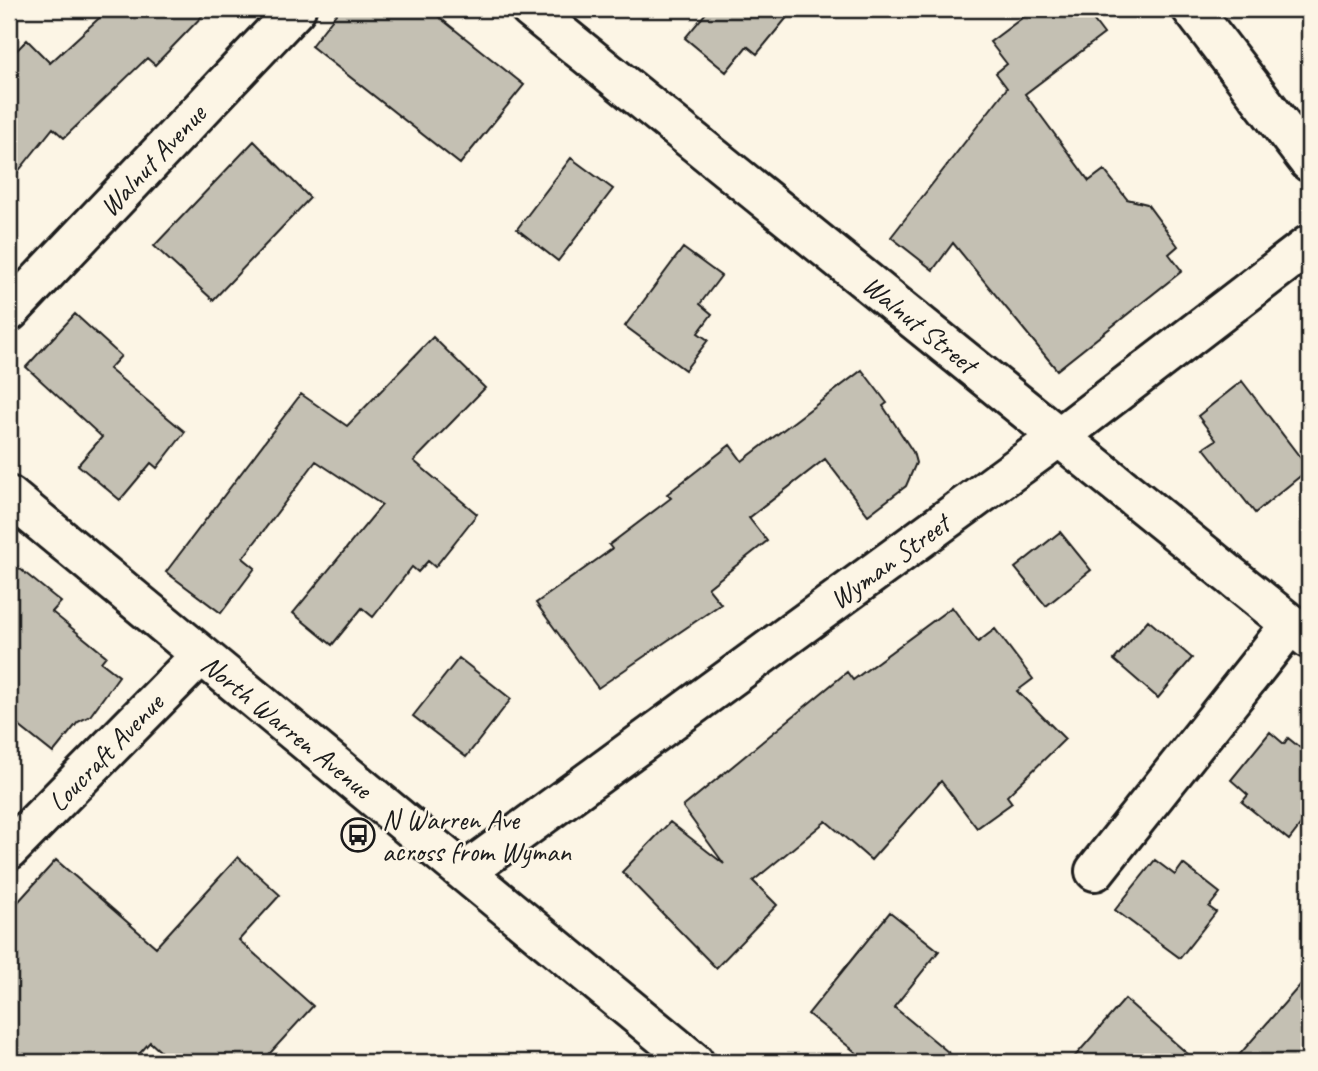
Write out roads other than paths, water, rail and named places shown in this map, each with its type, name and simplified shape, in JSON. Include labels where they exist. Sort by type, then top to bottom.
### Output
[{"type":"street","name":"Walnut Avenue","points":[[9,312],[296,9]]},
{"type":"street","name":"Walnut Street","points":[[530,9],[1300,632]]},
{"type":"street","points":[[1192,9],[1309,162]]},
{"type":"street","name":"Wyman Street","points":[[465,872],[1059,437],[1309,245]]},
{"type":"street","name":"North Warren Avenue","points":[[9,496],[694,1062]]},
{"type":"street","points":[[1094,871],[1300,632]]},
{"type":"street","name":"Loucraft Avenue","points":[[9,850],[201,655]]},
{"type":"place","name":"N Warren Ave across from Wyman","points":[[358,835]]}]
